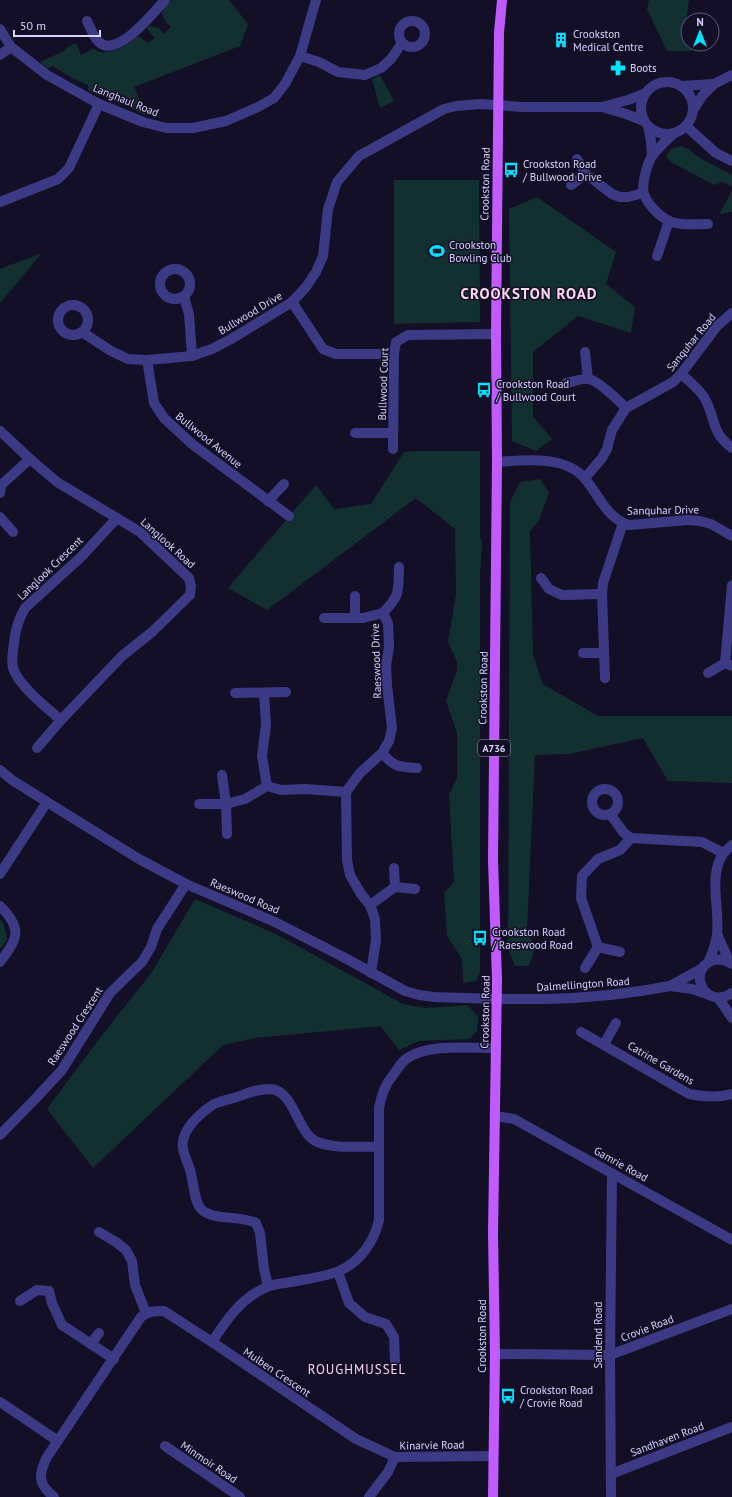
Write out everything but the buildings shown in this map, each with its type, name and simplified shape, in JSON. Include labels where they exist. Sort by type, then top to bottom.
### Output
[{"type":"main road","name":"Crookston Road","points":[[493,1497],[495,1354],[493,1234],[497,999],[493,860],[497,462],[496,334],[499,33],[502,0]]},
{"type":"street","points":[[87,21],[99,42],[106,46],[118,44],[129,37],[165,0]]},
{"type":"street","name":"Langhaul Road","points":[[0,29],[11,47],[47,75],[99,104],[143,122],[166,128],[193,128],[226,121],[258,107],[274,98],[285,84],[300,56],[316,0]]},
{"type":"street","points":[[300,56],[319,62],[338,72],[365,75],[381,68],[391,59],[402,43]]},
{"type":"street","points":[[0,55],[11,47]]},
{"type":"street","points":[[708,224],[685,225],[669,221],[659,215],[643,193],[645,172],[652,156],[673,134],[686,126],[690,120],[693,110],[703,96],[714,84],[732,75]]},
{"type":"street","points":[[498,106],[602,107],[644,94],[655,84],[671,82],[686,90],[691,97],[693,110]]},
{"type":"street","points":[[681,86],[714,84]]},
{"type":"street","points":[[644,94],[640,109],[651,141],[652,156]]},
{"type":"street","points":[[0,202],[58,179],[69,168],[99,104]]},
{"type":"street","name":"Bullwood Drive","points":[[82,332],[111,351],[128,359],[148,360],[192,356],[212,349],[233,338],[292,302],[306,287],[316,272],[322,256],[328,209],[337,182],[359,156],[444,109],[456,106],[498,106]]},
{"type":"street","points":[[602,107],[626,114],[646,124],[658,133],[673,134]]},
{"type":"street","points":[[686,126],[716,153],[732,161]]},
{"type":"street","points":[[577,159],[586,174],[612,194],[620,197],[628,197],[643,193]]},
{"type":"street","points":[[571,185],[586,174]]},
{"type":"street","points":[[657,256],[669,221]]},
{"type":"street","points":[[184,297],[188,314],[192,356]]},
{"type":"street","points":[[292,302],[323,349],[336,354],[379,354]]},
{"type":"street","name":"Sanquhar Road","points":[[585,478],[602,458],[607,448],[612,430],[626,408],[667,386],[682,374],[717,326],[732,313]]},
{"type":"street","name":"Bullwood Court","points":[[393,449],[394,354],[396,342],[408,335],[496,334]]},
{"type":"street","points":[[586,352],[588,379]]},
{"type":"street","name":"Bullwood Avenue","points":[[148,360],[154,403],[164,418],[192,444],[289,516]]},
{"type":"street","points":[[682,374],[704,397],[714,428],[719,437],[732,448]]},
{"type":"street","points":[[566,383],[588,379],[608,391],[626,408]]},
{"type":"street","name":"Langlook Road","points":[[0,431],[57,482],[140,532],[189,578],[191,586],[190,595],[152,632],[122,656],[61,720],[37,748]]},
{"type":"street","name":"Bullwood Court","points":[[355,433],[393,433]]},
{"type":"street","points":[[0,488],[30,459]]},
{"type":"street","name":"Sanquhar Drive","points":[[497,462],[526,460],[553,462],[566,466],[585,478],[605,508],[623,523],[629,525],[688,520],[700,521],[711,524],[732,536]]},
{"type":"street","points":[[268,501],[284,484]]},
{"type":"street","points":[[0,517],[13,532]]},
{"type":"street","name":"Langlook Crescent","points":[[61,720],[31,693],[19,679],[14,668],[12,655],[16,629],[25,608],[81,557],[117,518]]},
{"type":"street","points":[[605,678],[602,594],[604,582],[623,523]]},
{"type":"street","name":"Raeswood Drive","points":[[324,618],[363,618],[384,613],[398,594],[399,567]]},
{"type":"street","points":[[541,578],[549,589],[562,595],[602,594]]},
{"type":"street","points":[[708,673],[729,665],[732,585]]},
{"type":"street","points":[[354,596],[355,618]]},
{"type":"street","name":"Raeswood Drive","points":[[346,792],[360,773],[382,753],[389,741],[392,728],[386,666],[389,647],[388,623],[384,613]]},
{"type":"street","points":[[583,652],[603,652]]},
{"type":"street","points":[[235,693],[286,692]]},
{"type":"street","points":[[264,693],[266,725],[262,756],[267,786]]},
{"type":"street","points":[[382,753],[391,763],[402,767],[417,768]]},
{"type":"street","name":"Raeswood Road","points":[[0,770],[12,780],[138,859],[186,884],[275,922],[405,991],[419,995],[497,999]]},
{"type":"street","points":[[222,775],[226,804],[227,834]]},
{"type":"street","points":[[199,804],[226,804],[245,799],[267,786],[281,790],[305,789],[346,792],[347,860],[350,875],[361,894],[370,905],[375,919],[376,933],[371,973]]},
{"type":"street","points":[[0,874],[47,802]]},
{"type":"street","points":[[610,814],[624,833],[631,838],[702,842],[724,853]]},
{"type":"street","points":[[598,948],[580,898],[582,876],[598,859],[620,850],[631,838]]},
{"type":"street","points":[[707,994],[700,984],[700,976],[713,953],[717,934],[716,877],[719,863],[724,853],[732,845]]},
{"type":"street","points":[[394,868],[395,887]]},
{"type":"street","name":"Raeswood Crescent","points":[[0,1135],[37,1098],[62,1070],[110,993],[142,962],[152,947],[157,929],[186,884]]},
{"type":"street","points":[[370,905],[395,887],[415,889]]},
{"type":"street","points":[[0,906],[16,927],[15,937],[8,951],[0,962]]},
{"type":"street","points":[[717,934],[731,963]]},
{"type":"street","points":[[598,948],[620,952]]},
{"type":"street","points":[[586,968],[598,948]]},
{"type":"street","name":"Dalmellington Road","points":[[670,986],[717,959],[726,960],[731,963]]},
{"type":"street","name":"Dalmellington Road","points":[[497,999],[582,997],[632,993],[670,986],[692,989],[718,998]]},
{"type":"street","points":[[732,993],[718,998],[732,1018]]},
{"type":"street","points":[[604,1044],[616,1023]]},
{"type":"street","name":"Catrine Gardens","points":[[581,1032],[689,1094],[704,1097],[732,1094]]},
{"type":"street","points":[[212,1342],[234,1310],[247,1299],[268,1286],[338,1272],[358,1258],[369,1245],[376,1233],[378,1220],[380,1097],[386,1084],[406,1059],[438,1048],[496,1048]]},
{"type":"street","points":[[268,1286],[264,1269],[260,1233],[256,1223],[244,1219],[208,1214],[198,1205],[189,1164],[182,1151],[184,1137],[188,1128],[197,1117],[216,1104],[253,1092],[278,1090],[288,1099],[297,1117],[311,1138],[329,1145],[379,1147]]},
{"type":"street","name":"Gamrie Road","points":[[495,1116],[514,1119],[732,1240]]},
{"type":"street","name":"Sandend Road","points":[[611,1497],[610,1355],[612,1173]]},
{"type":"street","points":[[54,1497],[43,1486],[40,1476],[42,1468],[58,1441],[141,1317],[146,1313],[135,1285],[132,1260],[126,1250],[99,1232]]},
{"type":"street","points":[[338,1272],[349,1303],[365,1317],[386,1324],[394,1337],[395,1362]]},
{"type":"street","points":[[20,1302],[37,1290],[49,1291],[52,1303],[62,1325],[114,1359]]},
{"type":"street","name":"Crovie Road","points":[[495,1354],[610,1355],[732,1309]]},
{"type":"street","name":"Mulben Crescent","points":[[146,1313],[157,1311],[164,1312],[212,1342],[356,1439],[395,1456]]},
{"type":"street","points":[[91,1344],[99,1333]]},
{"type":"street","points":[[0,1402],[58,1441]]},
{"type":"street","name":"Sandhaven Road","points":[[611,1474],[732,1427]]},
{"type":"street","name":"Minmoir Road","points":[[165,1446],[240,1497]]},
{"type":"street","name":"Kinarvie Road","points":[[369,1497],[388,1472],[395,1456],[493,1456]]},
{"type":"green space","points":[[172,0],[229,0],[248,24],[240,46],[134,87],[146,115],[88,90],[88,85],[73,79],[53,66],[48,68],[40,62],[66,50],[66,48],[76,43],[81,55],[93,49],[110,52],[122,47],[137,37],[140,37],[148,43],[155,38],[147,29],[149,26],[159,28],[164,34],[171,27],[166,22],[162,14],[164,8]]},
{"type":"green space","points":[[649,0],[689,0],[687,12],[680,12],[680,51],[667,51],[647,9]]},
{"type":"green space","points":[[380,75],[394,101],[380,108],[372,79]]},
{"type":"green space","points":[[681,146],[732,175],[732,187],[722,182],[714,185],[671,162],[666,156],[671,149]]},
{"type":"green space","name":"Crookston Bowling Club","points":[[394,180],[479,180],[480,322],[394,324]]},
{"type":"green space","points":[[732,191],[732,212],[719,214]]},
{"type":"green space","points":[[537,197],[616,252],[606,284],[635,307],[631,333],[578,316],[533,352],[533,417],[552,439],[536,451],[512,441],[509,209]]},
{"type":"green space","points":[[42,253],[0,303],[0,269]]},
{"type":"green space","points":[[480,451],[480,538],[482,540],[480,576],[480,972],[476,981],[463,983],[462,959],[447,936],[444,893],[454,882],[449,795],[457,778],[457,733],[446,701],[457,670],[457,662],[448,642],[456,595],[455,529],[416,498],[267,610],[228,588],[316,485],[334,509],[371,504],[404,452]]},
{"type":"green space","points":[[540,479],[549,493],[539,520],[530,531],[533,655],[543,684],[598,716],[732,716],[732,783],[668,781],[643,738],[569,754],[535,755],[527,930],[535,948],[529,966],[515,966],[508,949],[510,502],[520,482]]},
{"type":"green space","points":[[195,899],[276,934],[403,1004],[425,1008],[467,1005],[478,1016],[477,1031],[470,1039],[419,1041],[399,1050],[380,1026],[256,1038],[223,1045],[93,1168],[47,1109],[99,1039],[152,972]]},
{"type":"green space","points":[[0,920],[4,924],[7,940],[0,949]]},
{"type":"place","name":"Crookston Medical Centre","points":[[561,40]]},
{"type":"place","name":"Boots","points":[[618,68]]},
{"type":"place","name":"Crookston Road / Bullwood Drive","points":[[511,170]]},
{"type":"place","name":"Crookston Bowling Club","points":[[437,251]]},
{"type":"place","name":"Crookston Road / Bullwood Court","points":[[484,390]]},
{"type":"place","name":"Crookston Road / Raeswood Road","points":[[480,938]]},
{"type":"place","name":"Crookston Road / Crovie Road","points":[[508,1396]]},
{"type":"district","name":"CROOKSTON ROAD","points":[[529,293]]},
{"type":"district","name":"ROUGHMUSSEL","points":[[357,1369]]}]
